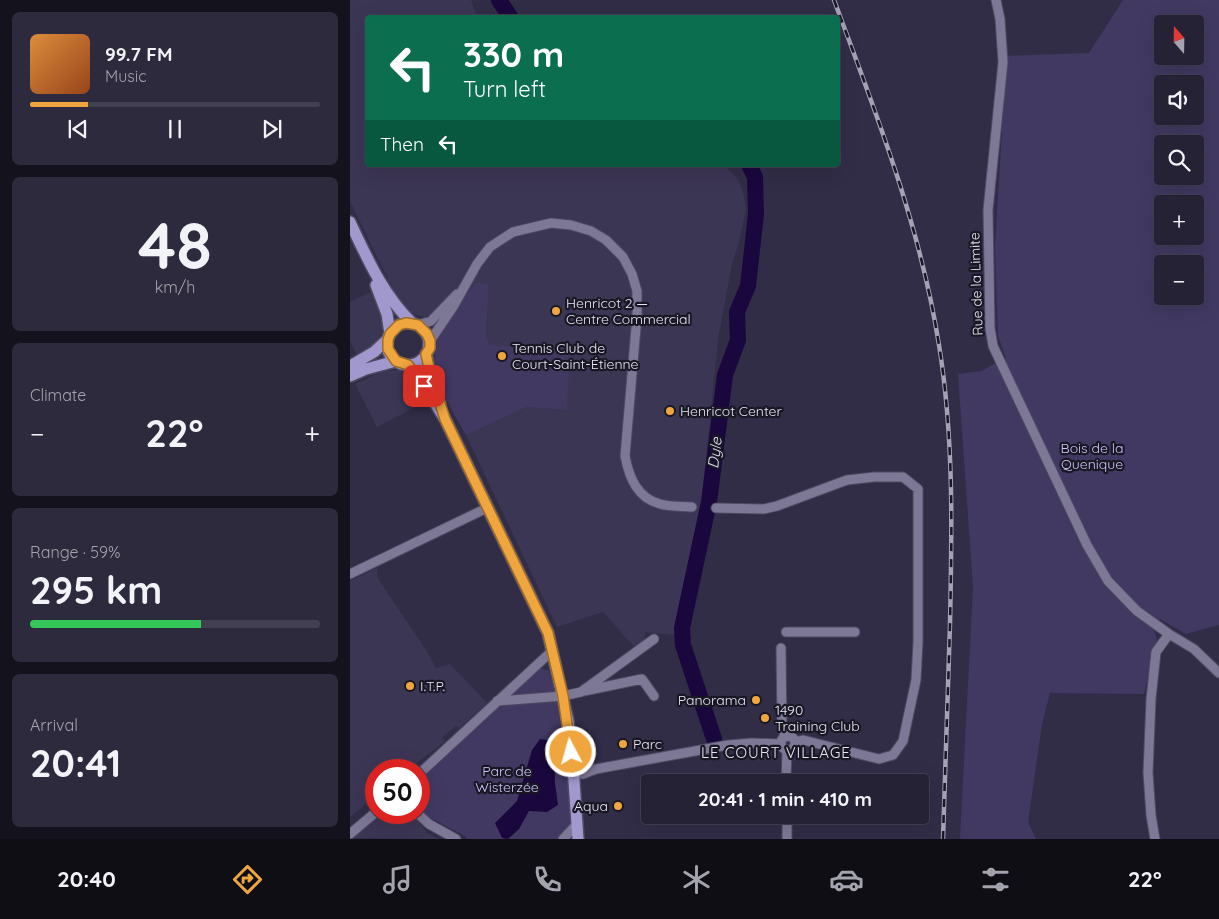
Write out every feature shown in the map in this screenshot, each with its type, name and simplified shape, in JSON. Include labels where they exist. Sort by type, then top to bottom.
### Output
[{"type":"main road","points":[[352,227],[367,260],[387,314],[388,349],[396,361]]},
{"type":"main road","points":[[367,260],[397,309],[424,329],[430,341],[430,348],[421,361],[408,365]]},
{"type":"main road","points":[[350,376],[364,364],[399,325],[415,324]]},
{"type":"main road","points":[[426,354],[445,419]]},
{"type":"main road","points":[[350,366],[396,361],[408,365],[419,376],[445,419],[548,633],[563,696],[573,771],[578,839]]},
{"type":"street","name":"Rue de la Limite","points":[[996,0],[1000,19],[1003,62],[988,210],[990,328],[993,346],[1087,545],[1108,581],[1137,611],[1194,649],[1219,673]]},
{"type":"street","points":[[430,341],[453,307],[477,264],[490,247],[513,232],[551,223],[571,225],[591,231],[606,240],[623,258],[632,274],[637,291],[637,316],[626,456],[628,472],[638,492],[660,504],[692,507]]},
{"type":"street","points":[[415,324],[431,321],[467,282]]},
{"type":"street","points":[[573,771],[596,769],[728,745],[752,743],[785,744],[793,748],[795,742],[803,740],[879,759],[893,755],[903,741],[916,680],[918,642],[918,490],[912,482],[903,477],[874,477],[847,480],[764,509],[716,508]]},
{"type":"street","points":[[350,574],[487,508]]},
{"type":"street","points":[[786,632],[855,632]]},
{"type":"street","points":[[1155,839],[1148,773],[1151,699],[1156,652],[1169,634]]},
{"type":"street","points":[[581,692],[654,639]]},
{"type":"street","points":[[781,648],[782,724],[786,774]]},
{"type":"street","points":[[430,764],[553,650]]},
{"type":"street","points":[[496,701],[563,696],[642,679],[654,696]]},
{"type":"street","points":[[350,834],[365,821]]},
{"type":"street","points":[[429,824],[456,839]]},
{"type":"street","points":[[563,839],[577,824]]},
{"type":"street","points":[[786,824],[787,839]]},
{"type":"shaded area","points":[[350,0],[471,0],[476,15],[365,15],[365,167],[726,167],[737,178],[743,192],[746,209],[732,264],[718,339],[702,498],[674,635],[645,632],[644,643],[636,649],[603,612],[557,627],[466,435],[527,407],[567,410],[490,345],[486,335],[489,284],[441,330],[424,317],[403,310],[350,201]]},
{"type":"shaded area","points":[[373,291],[383,324],[381,334],[374,345],[357,355],[350,341],[350,302]]},
{"type":"shaded area","points":[[399,370],[410,375],[425,402],[377,427],[355,384],[383,371]]},
{"type":"shaded area","name":"I.T.P.","points":[[377,568],[377,577],[436,668],[450,664],[487,703],[459,728],[456,726],[442,737],[445,741],[422,759],[365,759],[365,805],[350,817],[350,581]]},
{"type":"shaded area","points":[[540,739],[554,741],[555,783],[558,805],[547,812],[529,811],[519,829],[508,839],[502,838],[495,823],[517,801],[532,750]]},
{"type":"shaded area","points":[[368,824],[420,824],[428,834],[439,839],[352,838]]},
{"type":"green space","name":"Bois de la Quenique","points":[[1123,0],[1219,0],[1219,625],[1186,634],[1160,619],[1153,628],[1157,640],[1144,694],[1050,693],[1042,724],[1028,822],[1036,839],[960,839],[973,587],[958,374],[981,371],[1006,358],[998,336],[995,247],[1002,130],[1002,56],[1089,53]]},
{"type":"green space","name":"Tennis Club de Court-Saint-Étienne","points":[[476,283],[489,284],[486,335],[490,345],[570,350],[567,410],[527,407],[466,435],[452,411],[440,384],[435,356],[436,343],[441,330]]},
{"type":"green space","name":"Parc de Wisterzée","points":[[541,668],[549,671],[564,722],[571,839],[467,839],[465,836],[430,818],[430,768]]},
{"type":"waterway","name":"Dyle","points":[[499,0],[509,15]]},
{"type":"waterway","name":"Dyle","points":[[714,739],[683,645],[682,628],[709,502],[725,375],[738,340],[737,312],[748,286],[756,214],[755,177],[750,167]]},
{"type":"railway","points":[[834,0],[840,15]]},
{"type":"railway","points":[[840,16],[881,127],[909,213],[931,300],[944,380],[950,449],[951,519],[950,624],[943,839]]},
{"type":"place","name":"Henricot 2 — Centre Commercial","points":[[556,311]]},
{"type":"place","name":"Tennis Club de Court-Saint-Étienne","points":[[502,356]]},
{"type":"place","name":"Henricot Center","points":[[670,411]]},
{"type":"place","name":"I.T.P.","points":[[410,686]]},
{"type":"place","name":"Panorama","points":[[756,700]]},
{"type":"place","name":"1490 Training Club","points":[[765,718]]},
{"type":"place","name":"Parc","points":[[623,744]]},
{"type":"place","name":"Aqua","points":[[618,806]]},
{"type":"district","name":"LE COURT VILLAGE","points":[[776,753]]},
{"type":"route","points":[[424,386],[419,376],[408,365],[396,361],[388,349],[390,334],[399,325],[412,323],[424,329],[427,334],[430,348],[426,354],[445,419],[548,633],[568,721],[571,752]]}]
